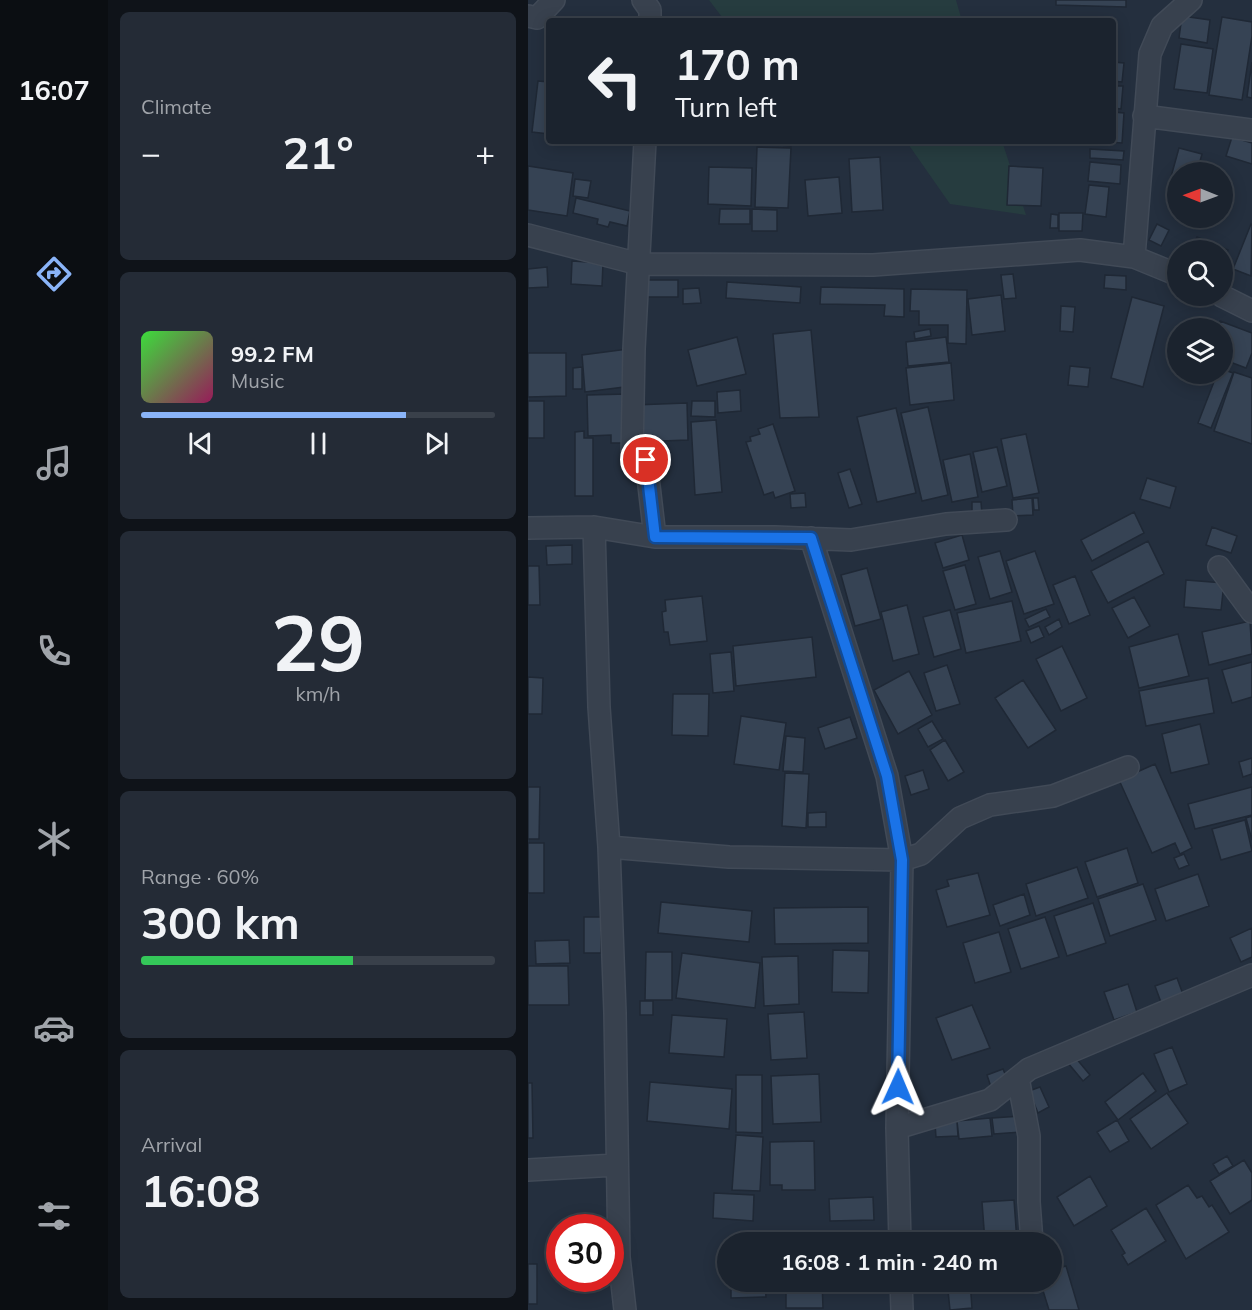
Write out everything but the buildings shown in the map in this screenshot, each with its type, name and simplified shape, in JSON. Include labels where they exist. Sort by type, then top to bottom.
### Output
[{"type":"street","points":[[528,16],[537,18],[554,0]]},
{"type":"street","points":[[643,0],[650,10],[650,18]]},
{"type":"street","points":[[1134,257],[1150,54],[1162,26],[1191,0]]},
{"type":"street","points":[[1144,116],[1252,130]]},
{"type":"street","points":[[645,144],[633,349],[632,455],[646,460],[655,537]]},
{"type":"street","points":[[529,236],[639,264],[873,265],[1080,250],[1134,257],[1167,270]]},
{"type":"street","points":[[1233,302],[1252,311]]},
{"type":"street","points":[[528,528],[594,527],[655,537],[851,540],[904,533],[946,524],[1006,520]]},
{"type":"street","points":[[594,527],[598,707],[609,847],[615,1012],[616,1165],[625,1310]]},
{"type":"street","points":[[811,538],[887,776],[902,860],[897,1128],[900,1232]]},
{"type":"street","points":[[1219,567],[1252,612]]},
{"type":"street","points":[[609,847],[729,857],[902,860],[921,854],[960,818],[990,805],[1053,796],[1128,767]]},
{"type":"street","points":[[897,1128],[990,1100],[1029,1069],[1252,975]]},
{"type":"street","points":[[1018,1078],[1029,1136],[1031,1232]]},
{"type":"street","points":[[528,1170],[616,1165]]},
{"type":"street","points":[[901,1292],[902,1310]]},
{"type":"green space","points":[[709,0],[956,0],[961,18],[723,18]]},
{"type":"green space","points":[[908,144],[1003,144],[1026,215],[950,204]]},
{"type":"route","points":[[646,460],[655,537],[811,538],[887,776],[902,860],[898,1087]]}]
